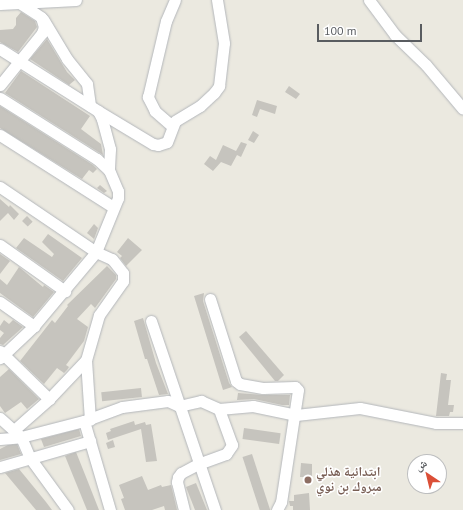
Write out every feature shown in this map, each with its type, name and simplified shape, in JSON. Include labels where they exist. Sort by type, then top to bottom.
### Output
[{"type":"street","points":[[0,4],[75,0]]},
{"type":"street","points":[[172,126],[155,111],[148,97],[166,21],[175,0]]},
{"type":"street","points":[[0,49],[20,60],[145,140],[158,145],[166,142],[172,126],[178,118],[200,106],[219,86],[224,44],[217,0]]},
{"type":"street","points":[[369,0],[395,35],[426,65],[463,109]]},
{"type":"street","points":[[21,4],[41,17],[67,59],[87,84],[94,108],[102,119],[110,149],[108,170]]},
{"type":"street","points":[[0,85],[42,33],[44,27],[41,17]]},
{"type":"street","points":[[0,98],[97,159],[108,170],[118,192],[118,198],[113,207],[96,252],[65,291],[34,326],[1,355],[49,399]]},
{"type":"street","points":[[0,135],[113,207]]},
{"type":"street","points":[[0,187],[96,252],[112,258],[121,268],[124,278],[117,291],[99,315],[86,360],[87,421],[90,441],[110,510]]},
{"type":"street","points":[[0,245],[65,291]]},
{"type":"street","points":[[210,299],[236,381],[240,384],[263,388],[295,387],[298,390],[296,415],[281,502],[276,510]]},
{"type":"street","points":[[0,302],[34,326]]},
{"type":"street","points":[[151,321],[198,464],[215,510]]},
{"type":"street","points":[[18,433],[86,360]]},
{"type":"street","points":[[0,440],[18,433],[87,421],[122,407],[168,402],[179,406],[201,401],[220,409],[253,406],[296,415],[360,408],[436,423],[463,423]]},
{"type":"street","points":[[184,510],[177,482],[181,473],[198,464],[226,454],[231,450],[232,446],[220,409]]},
{"type":"street","points":[[0,418],[18,433],[30,458],[68,510]]},
{"type":"street","points":[[0,467],[90,441]]},
{"type":"building","points":[[21,12],[35,21],[37,27],[18,52],[0,42],[0,30],[13,29],[16,25],[16,18]]},
{"type":"building","points":[[47,39],[67,72],[75,80],[69,85],[30,59]]},
{"type":"building","points":[[21,71],[90,116],[81,129],[101,144],[103,155],[5,93]]},
{"type":"building","points":[[289,86],[300,94],[296,99],[285,92]]},
{"type":"building","points":[[257,100],[277,106],[275,114],[260,109],[257,117],[252,115]]},
{"type":"building","points":[[0,106],[97,169],[93,173],[89,170],[82,179],[0,128]]},
{"type":"building","points":[[253,131],[259,135],[254,143],[248,140]]},
{"type":"building","points":[[241,142],[247,144],[241,157],[237,155],[231,166],[221,162],[213,171],[204,164],[210,156],[216,160],[223,145],[236,151]]},
{"type":"building","points":[[100,185],[107,191],[104,193],[97,188]]},
{"type":"building","points":[[0,199],[9,207],[10,205],[19,214],[14,220],[8,213],[0,221]]},
{"type":"building","points":[[27,216],[33,222],[28,227],[22,221]]},
{"type":"building","points":[[94,224],[98,228],[94,239],[87,233]]},
{"type":"building","points":[[48,234],[82,258],[63,281],[16,248],[24,238],[52,257],[54,254],[42,242]]},
{"type":"building","points":[[128,238],[142,250],[126,266],[120,258],[122,256],[117,252]]},
{"type":"building","points":[[0,254],[10,261],[0,274]]},
{"type":"building","points":[[107,266],[116,275],[116,279],[95,308],[91,304],[77,319],[88,327],[84,341],[66,365],[69,367],[67,370],[64,373],[57,368],[44,384],[20,361],[52,320],[55,323],[68,306],[67,305]]},
{"type":"building","points":[[19,267],[43,287],[44,285],[54,292],[33,317],[0,293],[0,279],[7,285]]},
{"type":"building","points":[[204,293],[203,301],[229,383],[232,387],[223,390],[194,296]]},
{"type":"building","points":[[143,318],[156,363],[168,394],[159,395],[147,359],[145,359],[134,321]]},
{"type":"building","points":[[4,320],[9,324],[13,320],[23,327],[3,345],[0,344],[0,338],[4,333],[0,330],[0,326]]},
{"type":"building","points":[[246,331],[284,375],[278,381],[275,381],[239,337]]},
{"type":"building","points":[[9,369],[39,399],[27,409],[21,402],[5,413],[0,406],[0,377]]},
{"type":"building","points":[[441,373],[447,374],[446,380],[451,380],[448,405],[454,405],[453,412],[450,412],[449,416],[436,416]]},
{"type":"building","points":[[141,388],[142,397],[102,401],[101,392]]},
{"type":"building","points":[[238,393],[290,395],[289,405],[254,399],[237,400]]},
{"type":"building","points":[[134,421],[135,425],[145,422],[146,425],[151,424],[157,461],[146,462],[141,429],[108,440],[106,433],[111,431],[110,429]]},
{"type":"building","points":[[244,428],[281,433],[279,444],[242,439]]},
{"type":"building","points":[[79,429],[81,436],[44,447],[41,439]]},
{"type":"building","points":[[113,440],[115,447],[108,449],[106,443]]},
{"type":"building","points":[[17,444],[21,454],[0,460],[0,449],[8,445]]},
{"type":"building","points":[[76,452],[99,510],[87,510],[65,456]]},
{"type":"building","points":[[252,454],[270,510],[260,510],[242,457]]},
{"type":"building","points":[[301,463],[312,464],[312,477],[300,477]]},
{"type":"building","points":[[19,469],[52,510],[36,510],[5,473]]},
{"type":"building","points":[[142,476],[148,490],[161,485],[162,487],[171,485],[177,510],[165,510],[164,506],[152,510],[125,510],[121,499],[124,498],[119,485]]},
{"type":"building","points":[[196,483],[207,510],[195,510],[186,487]]},
{"type":"building","points":[[309,493],[310,510],[293,510],[293,506],[290,506],[289,501],[294,501],[294,495]]},
{"type":"place","name":"ابتدائية هذلي مبروك بن نوي","points":[[308,480]]}]
